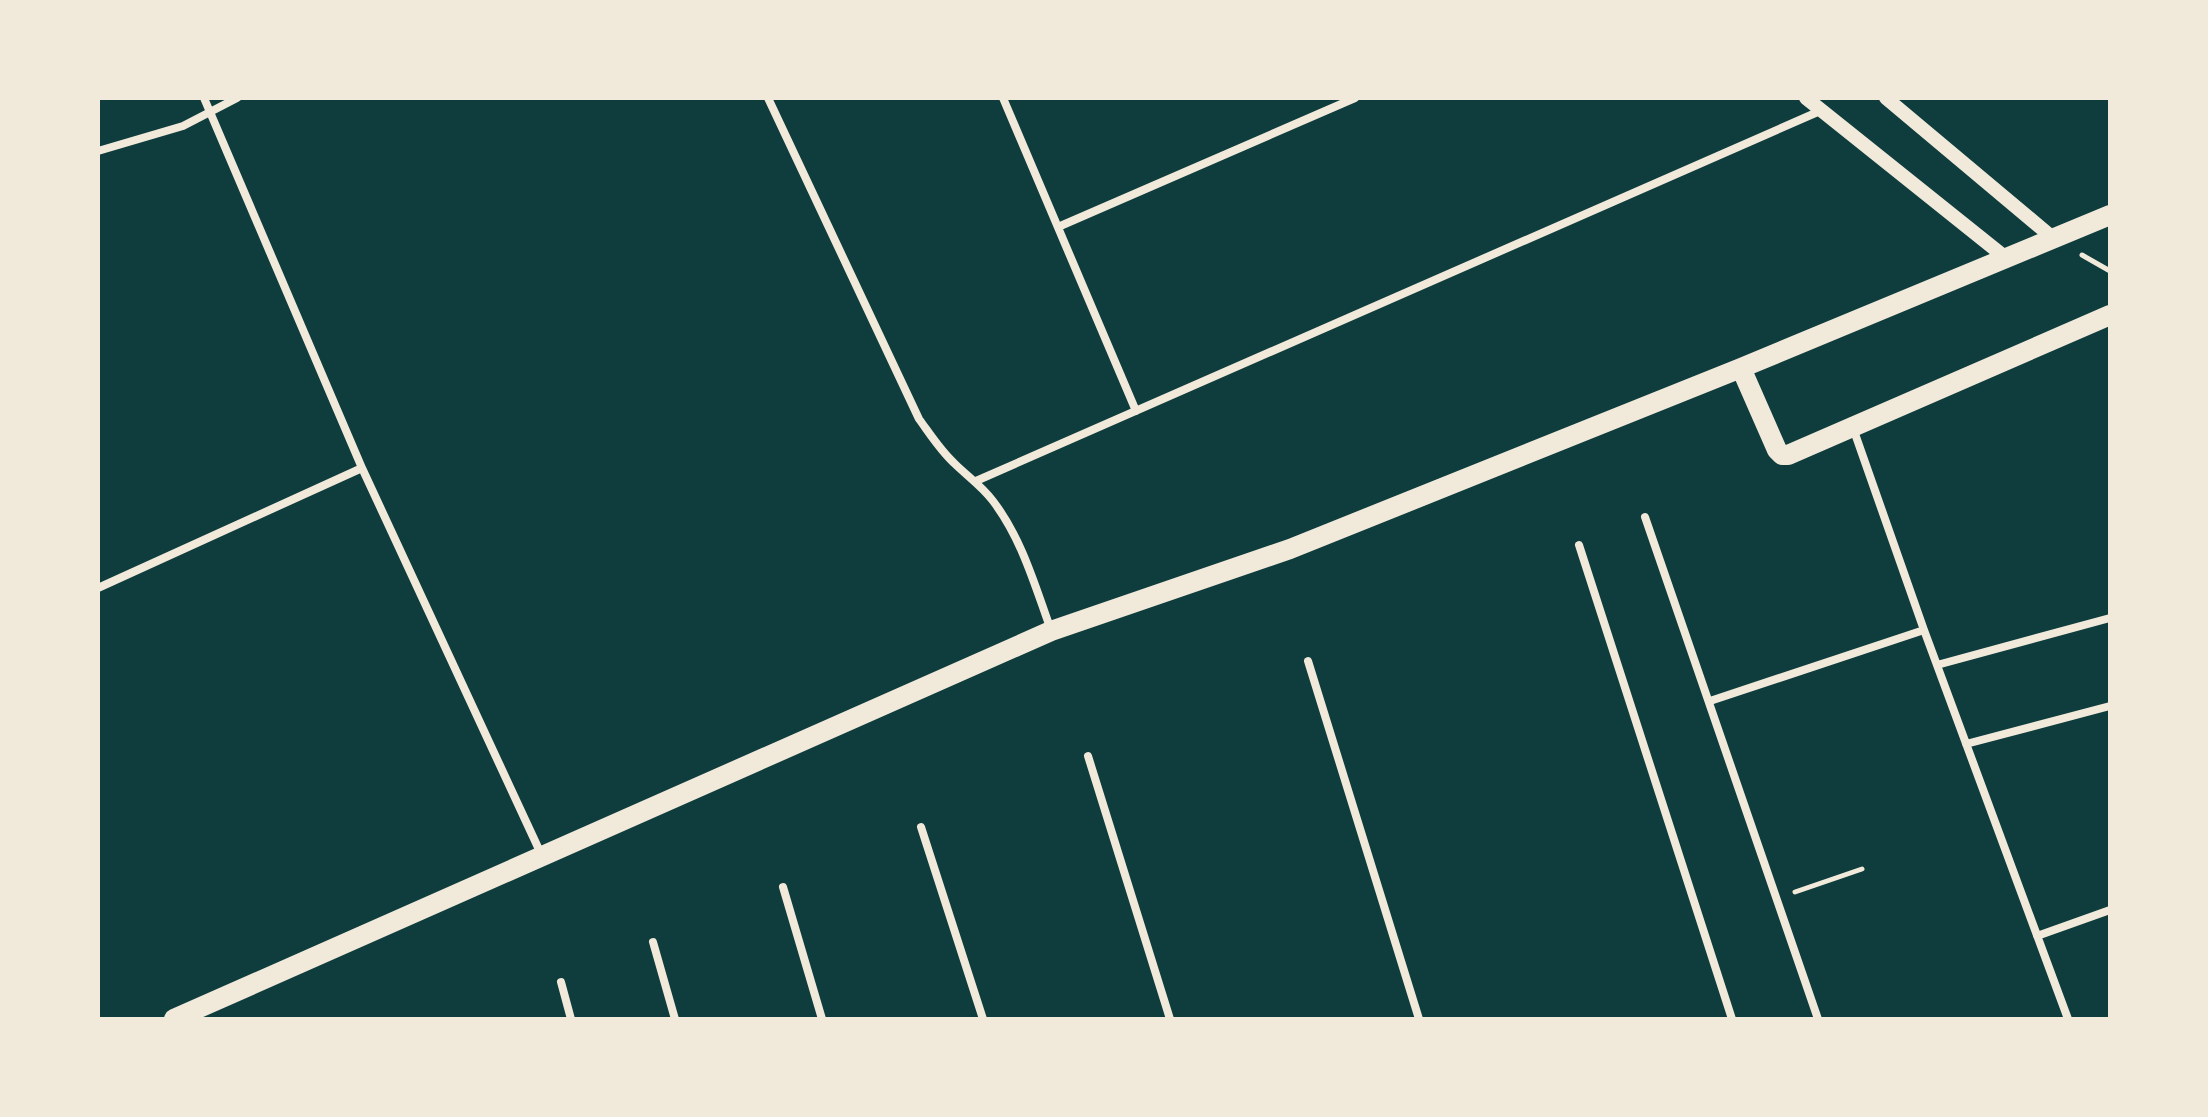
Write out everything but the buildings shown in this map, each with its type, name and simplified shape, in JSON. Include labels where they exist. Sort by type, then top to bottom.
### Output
[{"type":"main road","points":[[174,1019],[1051,631],[1290,549],[1741,368],[2110,215]]},
{"type":"main road","points":[[1741,368],[1782,455],[2110,315]]},
{"type":"street","points":[[204,98],[362,468],[542,856]]},
{"type":"street","points":[[98,151],[183,126],[237,98]]},
{"type":"street","points":[[768,98],[919,419],[945,453],[992,500],[1020,544],[1051,631]]},
{"type":"street","points":[[1003,98],[1136,411]]},
{"type":"street","points":[[1058,227],[1355,98]]},
{"type":"street","points":[[1806,98],[2006,258]]},
{"type":"street","points":[[1886,98],[2053,238]]},
{"type":"street","points":[[976,481],[1820,111]]},
{"type":"street","points":[[1853,427],[1924,630],[2068,1019]]},
{"type":"street","points":[[98,588],[362,468]]},
{"type":"street","points":[[1645,517],[1818,1019]]},
{"type":"street","points":[[1579,545],[1732,1019]]},
{"type":"street","points":[[1937,665],[2110,618]]},
{"type":"street","points":[[1710,701],[1924,630]]},
{"type":"street","points":[[1308,661],[1419,1019]]},
{"type":"street","points":[[1966,744],[2110,706]]},
{"type":"street","points":[[1088,756],[1170,1019]]},
{"type":"street","points":[[921,827],[983,1019]]},
{"type":"street","points":[[783,887],[822,1019]]},
{"type":"street","points":[[2037,936],[2110,910]]},
{"type":"street","points":[[653,942],[675,1019]]},
{"type":"street","points":[[561,982],[571,1019]]},
{"type":"path","points":[[1778,898],[1862,869]]}]
